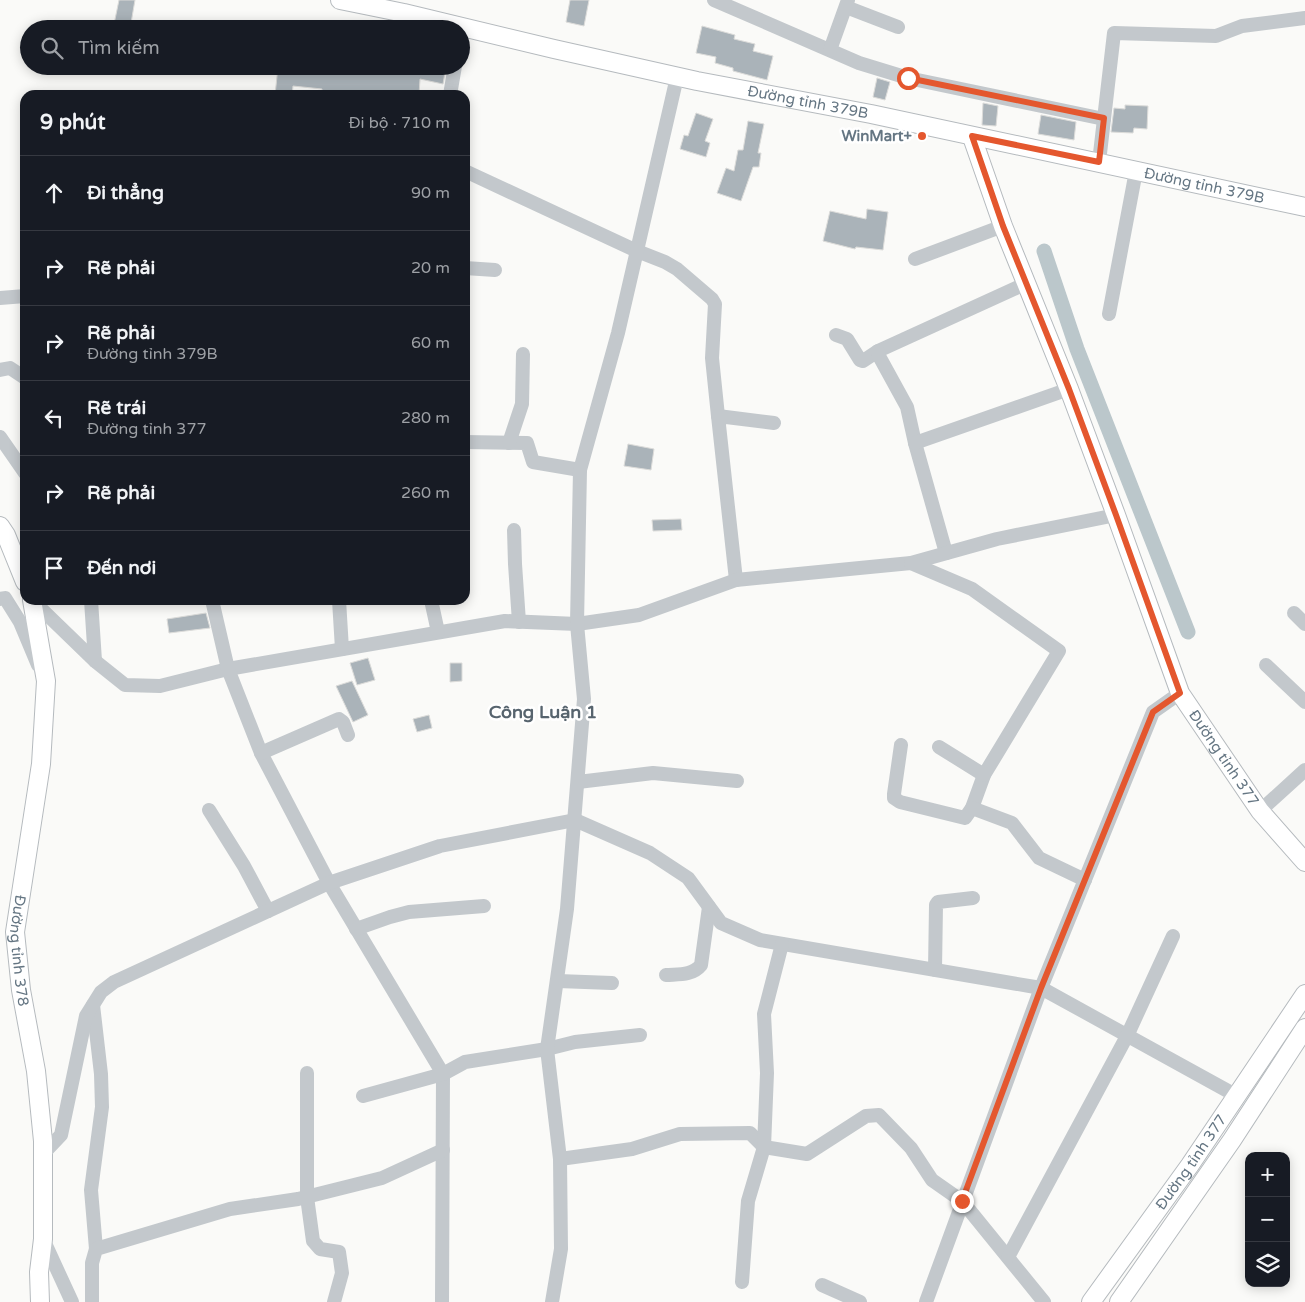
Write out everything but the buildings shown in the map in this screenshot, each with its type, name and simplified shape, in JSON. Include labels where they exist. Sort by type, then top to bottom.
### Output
[{"type":"main road","name":"Đường tỉnh 379B","points":[[340,0],[404,13],[427,20]]},
{"type":"main road","name":"Đường tỉnh 379B","points":[[470,33],[677,77],[871,114],[1305,207]]},
{"type":"main road","name":"Đường tỉnh 377","points":[[972,136],[1003,226],[1069,389],[1180,693],[1260,811],[1305,862]]},
{"type":"main road","points":[[0,526],[6,535],[20,570]]},
{"type":"main road","name":"Đường tỉnh 378","points":[[33,605],[46,681],[41,764],[16,932],[21,990],[36,1071],[43,1141],[42,1239],[38,1272],[40,1302]]},
{"type":"main road","name":"Đường tỉnh 377","points":[[1092,1302],[1190,1165],[1305,994]]},
{"type":"main road","name":"Đường tỉnh 377","points":[[1119,1302],[1232,1140],[1305,1028]]},
{"type":"street","points":[[714,0],[738,5],[859,63],[908,78],[1104,118]]},
{"type":"street","points":[[830,50],[847,4],[898,27]]},
{"type":"street","points":[[1099,162],[1114,34],[1216,36],[1242,26],[1305,18]]},
{"type":"street","points":[[451,90],[453,75]]},
{"type":"street","points":[[552,1302],[561,1249],[560,1159],[547,1049],[567,909],[584,699],[576,624],[580,470],[618,333],[677,77]]},
{"type":"street","points":[[1110,314],[1136,171]]},
{"type":"street","points":[[470,173],[637,251],[665,262],[677,269],[712,299],[715,304],[712,358],[736,580]]},
{"type":"street","points":[[915,259],[1003,226]]},
{"type":"street","points":[[470,268],[495,270]]},
{"type":"street","points":[[836,335],[847,339],[860,360],[863,361],[878,351],[1026,283]]},
{"type":"street","points":[[0,298],[20,296]]},
{"type":"street","points":[[878,351],[907,407],[915,443],[946,553]]},
{"type":"street","points":[[509,443],[522,404],[523,354]]},
{"type":"street","points":[[0,370],[13,369],[20,374]]},
{"type":"street","points":[[915,443],[1069,389]]},
{"type":"street","points":[[718,416],[774,422]]},
{"type":"street","points":[[0,437],[20,466]]},
{"type":"street","points":[[470,442],[527,443],[533,462],[580,470]]},
{"type":"street","points":[[37,605],[95,661],[126,685],[160,686],[228,669],[505,621],[576,624],[639,615],[736,580],[910,563],[998,539],[1116,515]]},
{"type":"street","points":[[514,530],[519,622]]},
{"type":"street","points":[[901,745],[894,794],[897,801],[962,818],[967,816],[972,808],[984,775],[1059,651],[972,589],[910,563]]},
{"type":"street","points":[[0,599],[5,598],[20,622],[46,681]]},
{"type":"street","points":[[90,605],[95,661]]},
{"type":"street","points":[[213,605],[228,669],[262,753],[329,883],[443,1074],[442,1302]]},
{"type":"street","points":[[339,605],[342,649]]},
{"type":"street","points":[[432,605],[438,632]]},
{"type":"street","points":[[1294,613],[1305,624]]},
{"type":"street","points":[[1266,664],[1305,702]]},
{"type":"street","points":[[926,1302],[1041,988],[1153,712],[1180,693]]},
{"type":"street","points":[[262,753],[339,719],[343,722],[348,735]]},
{"type":"street","points":[[939,747],[984,775]]},
{"type":"street","points":[[1260,811],[1305,770]]},
{"type":"street","points":[[578,782],[653,773],[736,781]]},
{"type":"street","points":[[972,808],[1012,823],[1039,858],[1085,880]]},
{"type":"street","points":[[209,810],[244,866],[268,911]]},
{"type":"street","points":[[42,1154],[61,1135],[86,1016],[102,992],[114,982],[329,883],[440,846],[575,820],[650,853],[688,878],[721,923],[760,940],[1041,988],[1237,1096]]},
{"type":"street","points":[[935,970],[936,905],[938,902],[945,900],[973,898]]},
{"type":"street","points":[[356,929],[390,916],[409,912],[484,906]]},
{"type":"street","points":[[666,975],[690,973],[701,965],[709,907]]},
{"type":"street","points":[[1008,1257],[1127,1036],[1173,936]]},
{"type":"street","points":[[742,1282],[748,1201],[764,1146],[767,1072],[764,1014],[782,944]]},
{"type":"street","points":[[558,981],[612,983]]},
{"type":"street","points":[[92,1302],[92,1263],[96,1249],[91,1190],[102,1107],[101,1074],[93,1005]]},
{"type":"street","points":[[363,1096],[443,1074],[464,1062],[547,1049],[576,1042],[640,1035]]},
{"type":"street","points":[[307,1073],[307,1197],[313,1241],[320,1249],[339,1252],[342,1272],[334,1302]]},
{"type":"street","points":[[560,1159],[632,1149],[680,1134],[750,1133],[764,1146],[807,1154],[866,1116],[879,1115],[910,1148],[932,1180],[962,1201],[1044,1302]]},
{"type":"street","points":[[96,1249],[230,1209],[307,1197],[382,1178],[443,1150]]},
{"type":"street","points":[[42,1239],[72,1302]]},
{"type":"street","points":[[822,1284],[860,1302]]},
{"type":"waterway","points":[[1044,251],[1077,349],[1188,632]]},
{"type":"place","name":"WinMart+","points":[[922,136]]},
{"type":"district","name":"Công Luận 1","points":[[543,712]]},
{"type":"route","points":[[908,78],[1104,118],[1099,162],[972,136],[1003,226],[1069,389],[1180,693],[1153,712],[1041,988],[962,1201]]}]
